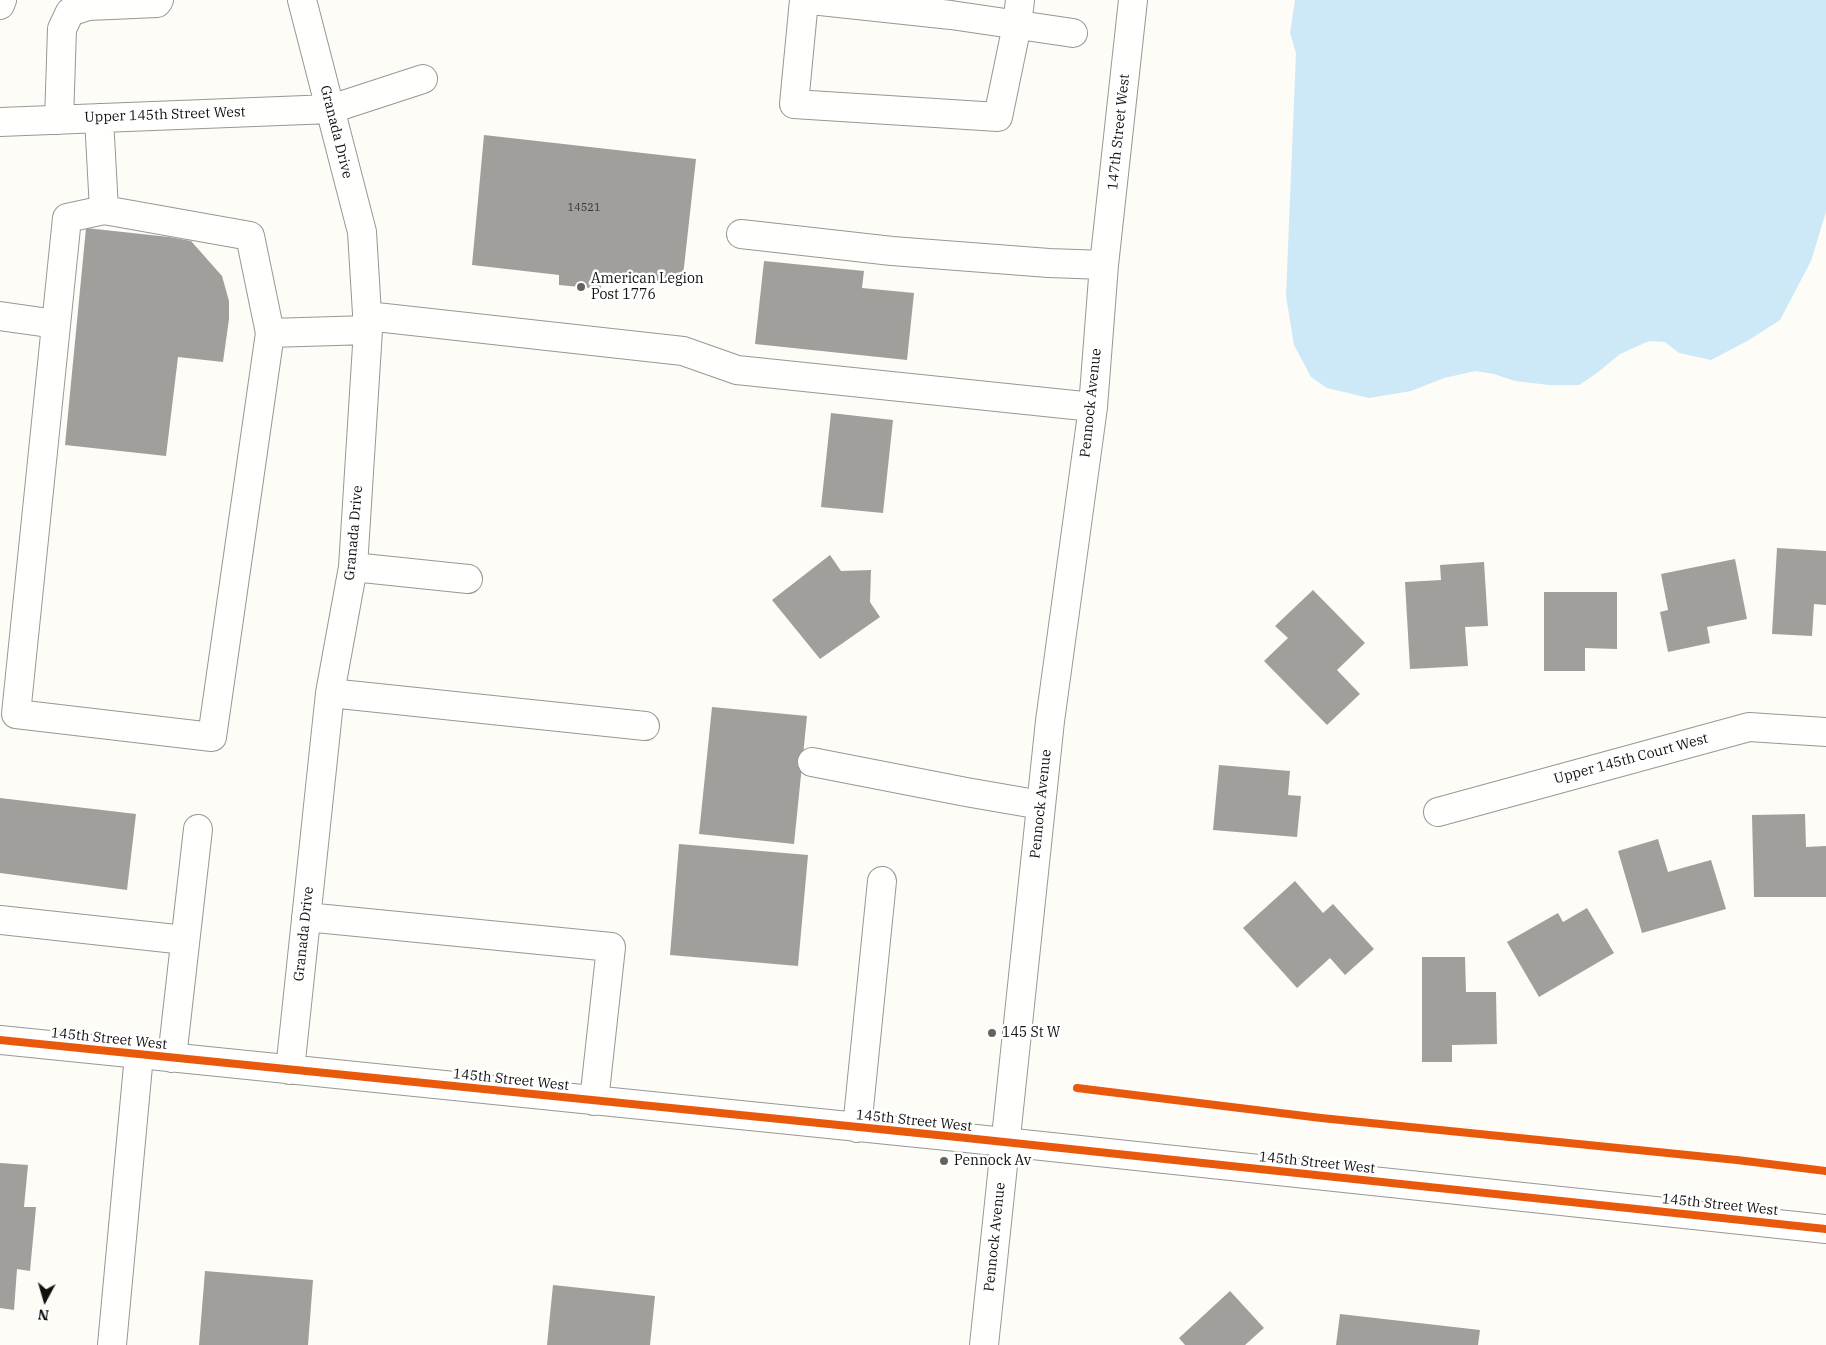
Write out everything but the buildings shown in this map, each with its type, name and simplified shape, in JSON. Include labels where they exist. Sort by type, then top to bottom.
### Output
[{"type":"street","points":[[0,5],[2,0]]},
{"type":"street","points":[[59,120],[62,29],[70,12],[88,6],[157,2],[159,0]]},
{"type":"street","name":"Granada Drive","points":[[290,1070],[330,693],[353,567],[368,323],[362,232],[302,0]]},
{"type":"street","points":[[804,0],[794,104],[998,118],[1018,12]]},
{"type":"street","points":[[811,0],[951,15],[1018,12],[1073,33]]},
{"type":"street","name":"147th Street West","points":[[1104,264],[1133,0]]},
{"type":"street","name":"Upper 145th Street West","points":[[0,122],[331,109],[423,79]]},
{"type":"street","points":[[99,118],[104,210]]},
{"type":"street","points":[[104,210],[250,236],[270,333],[212,737],[16,714],[56,324],[67,218],[104,210]]},
{"type":"street","points":[[741,234],[892,251],[1049,263],[1104,264]]},
{"type":"street","name":"Pennock Avenue","points":[[984,1345],[1051,712],[1093,407],[1104,264]]},
{"type":"street","points":[[0,316],[56,324]]},
{"type":"street","points":[[270,333],[368,323],[683,351],[737,370],[1093,407]]},
{"type":"street","points":[[353,567],[468,579]]},
{"type":"street","points":[[330,693],[645,726]]},
{"type":"street","name":"Upper 145th Court West","points":[[1438,812],[1750,727],[1826,732]]},
{"type":"street","points":[[812,762],[966,792],[1041,804]]},
{"type":"street","points":[[172,1058],[198,829]]},
{"type":"street","points":[[857,1128],[882,881]]},
{"type":"street","points":[[306,918],[610,947],[594,1101]]},
{"type":"street","points":[[0,920],[185,940]]},
{"type":"street","name":"145th Street West","points":[[0,1040],[1005,1142],[1826,1229]]},
{"type":"street","points":[[112,1345],[140,1055]]},
{"type":"water","points":[[1295,0],[1826,0],[1826,212],[1811,261],[1780,320],[1749,340],[1711,360],[1679,353],[1665,342],[1649,341],[1620,354],[1579,385],[1549,385],[1515,381],[1494,374],[1475,371],[1444,378],[1411,391],[1369,398],[1327,388],[1311,377],[1294,345],[1286,296],[1296,53],[1290,33]]},
{"type":"cycle path","points":[[0,1040],[957,1137],[1826,1229]]},
{"type":"cycle path","points":[[1077,1088],[1321,1118],[1737,1160],[1826,1171]]},
{"type":"place","name":"American Legion Post 1776","points":[[581,287]]},
{"type":"place","name":"145 St W","points":[[992,1033]]},
{"type":"place","name":"Pennock Av","points":[[944,1161]]}]
